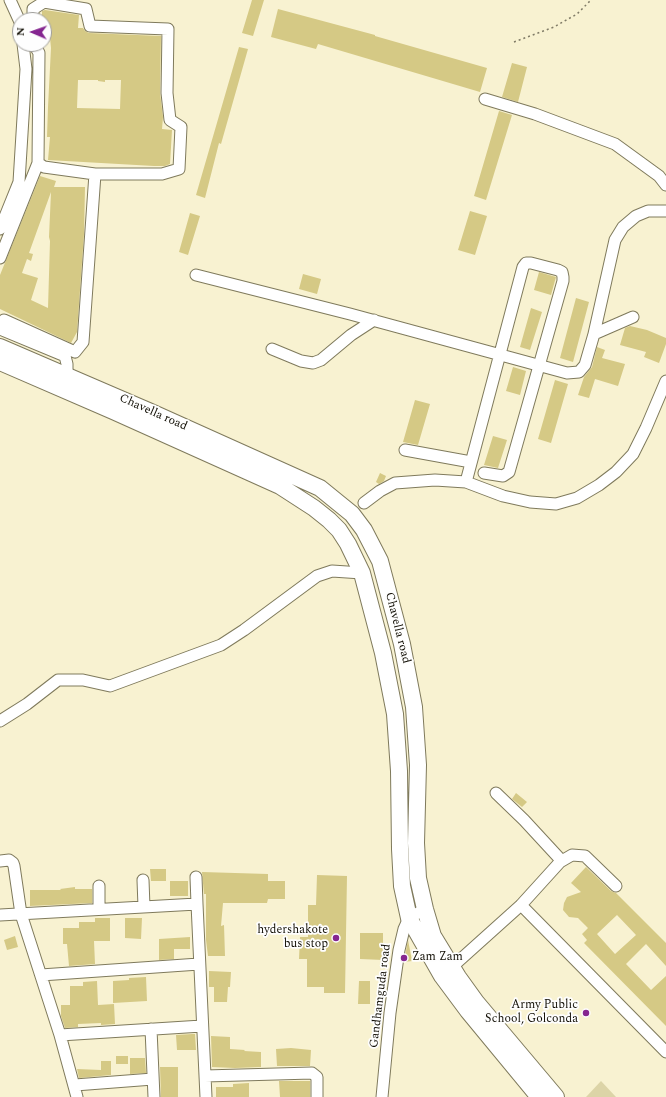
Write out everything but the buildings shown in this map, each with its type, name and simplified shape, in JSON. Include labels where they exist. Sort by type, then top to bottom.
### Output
[{"type":"highway","name":"Chavella road","points":[[0,347],[320,488],[352,514],[364,530],[380,561],[402,644],[414,707],[418,765],[416,843],[418,878],[432,936],[476,1002],[556,1097]]},
{"type":"highway","name":"Chavella road","points":[[0,362],[280,486],[314,508],[329,520],[348,544],[362,573],[383,653],[395,714],[399,771],[400,849],[402,878],[409,918],[442,976],[539,1097]]},
{"type":"street","points":[[10,0],[15,12]]},
{"type":"street","points":[[33,12],[33,9],[44,2],[86,9],[90,26],[168,29],[166,93],[170,120],[181,127],[179,169],[162,174],[94,174],[44,167],[38,163]]},
{"type":"street","points":[[0,229],[19,182],[26,69],[24,52]]},
{"type":"street","points":[[0,258],[38,163],[38,52]]},
{"type":"street","points":[[485,99],[535,114],[615,144],[659,176],[666,185]]},
{"type":"street","points":[[1,323],[75,352],[83,342],[94,174]]},
{"type":"street","points":[[196,275],[374,320],[567,373],[578,372],[585,365],[594,334],[615,240],[623,227],[636,216],[648,211],[666,211]]},
{"type":"street","points":[[466,482],[498,355],[523,267],[526,263],[531,263],[558,270],[562,272],[563,277],[509,472],[503,476],[484,473]]},
{"type":"street","points":[[594,334],[633,317]]},
{"type":"street","points":[[272,349],[302,361],[313,363],[321,360],[350,335],[374,320]]},
{"type":"street","points":[[1,323],[65,356],[67,376]]},
{"type":"street","points":[[364,503],[380,491],[395,483],[434,480],[466,482],[503,496],[530,502],[556,504],[577,498],[599,485],[616,472],[633,454],[666,381]]},
{"type":"street","points":[[405,450],[471,462]]},
{"type":"street","points":[[0,721],[27,704],[58,680],[83,680],[110,686],[221,644],[244,630],[317,576],[332,571],[362,573]]},
{"type":"street","points":[[496,793],[524,820],[560,859],[560,862]]},
{"type":"street","points":[[452,967],[521,905],[560,862],[572,856],[585,856],[616,886]]},
{"type":"street","points":[[0,861],[9,860],[13,863],[22,914],[60,1035],[75,1085],[77,1097]]},
{"type":"street","points":[[196,877],[206,1097]]},
{"type":"street","points":[[143,880],[144,907]]},
{"type":"street","points":[[99,886],[100,909]]},
{"type":"street","points":[[0,915],[197,904]]},
{"type":"street","points":[[521,905],[666,1052]]},
{"type":"street","points":[[409,918],[425,909]]},
{"type":"street","name":"Gandhamguda road","points":[[382,1097],[390,1013],[399,950],[404,929],[409,918]]},
{"type":"street","points":[[41,975],[199,964]]},
{"type":"street","points":[[60,1035],[202,1026]]},
{"type":"street","points":[[151,1029],[154,1097]]},
{"type":"street","points":[[205,1076],[312,1073],[317,1077],[317,1097]]},
{"type":"street","points":[[75,1085],[153,1079]]},
{"type":"path","points":[[514,42],[554,27],[576,14],[591,0]]},
{"type":"shaded area","points":[[601,1081],[616,1097],[586,1097]]},
{"type":"place","name":"hydershakote bus stop","points":[[336,938]]},
{"type":"place","name":"Zam Zam","points":[[404,958]]},
{"type":"place","name":"Army Public School, Golconda","points":[[586,1013]]}]
